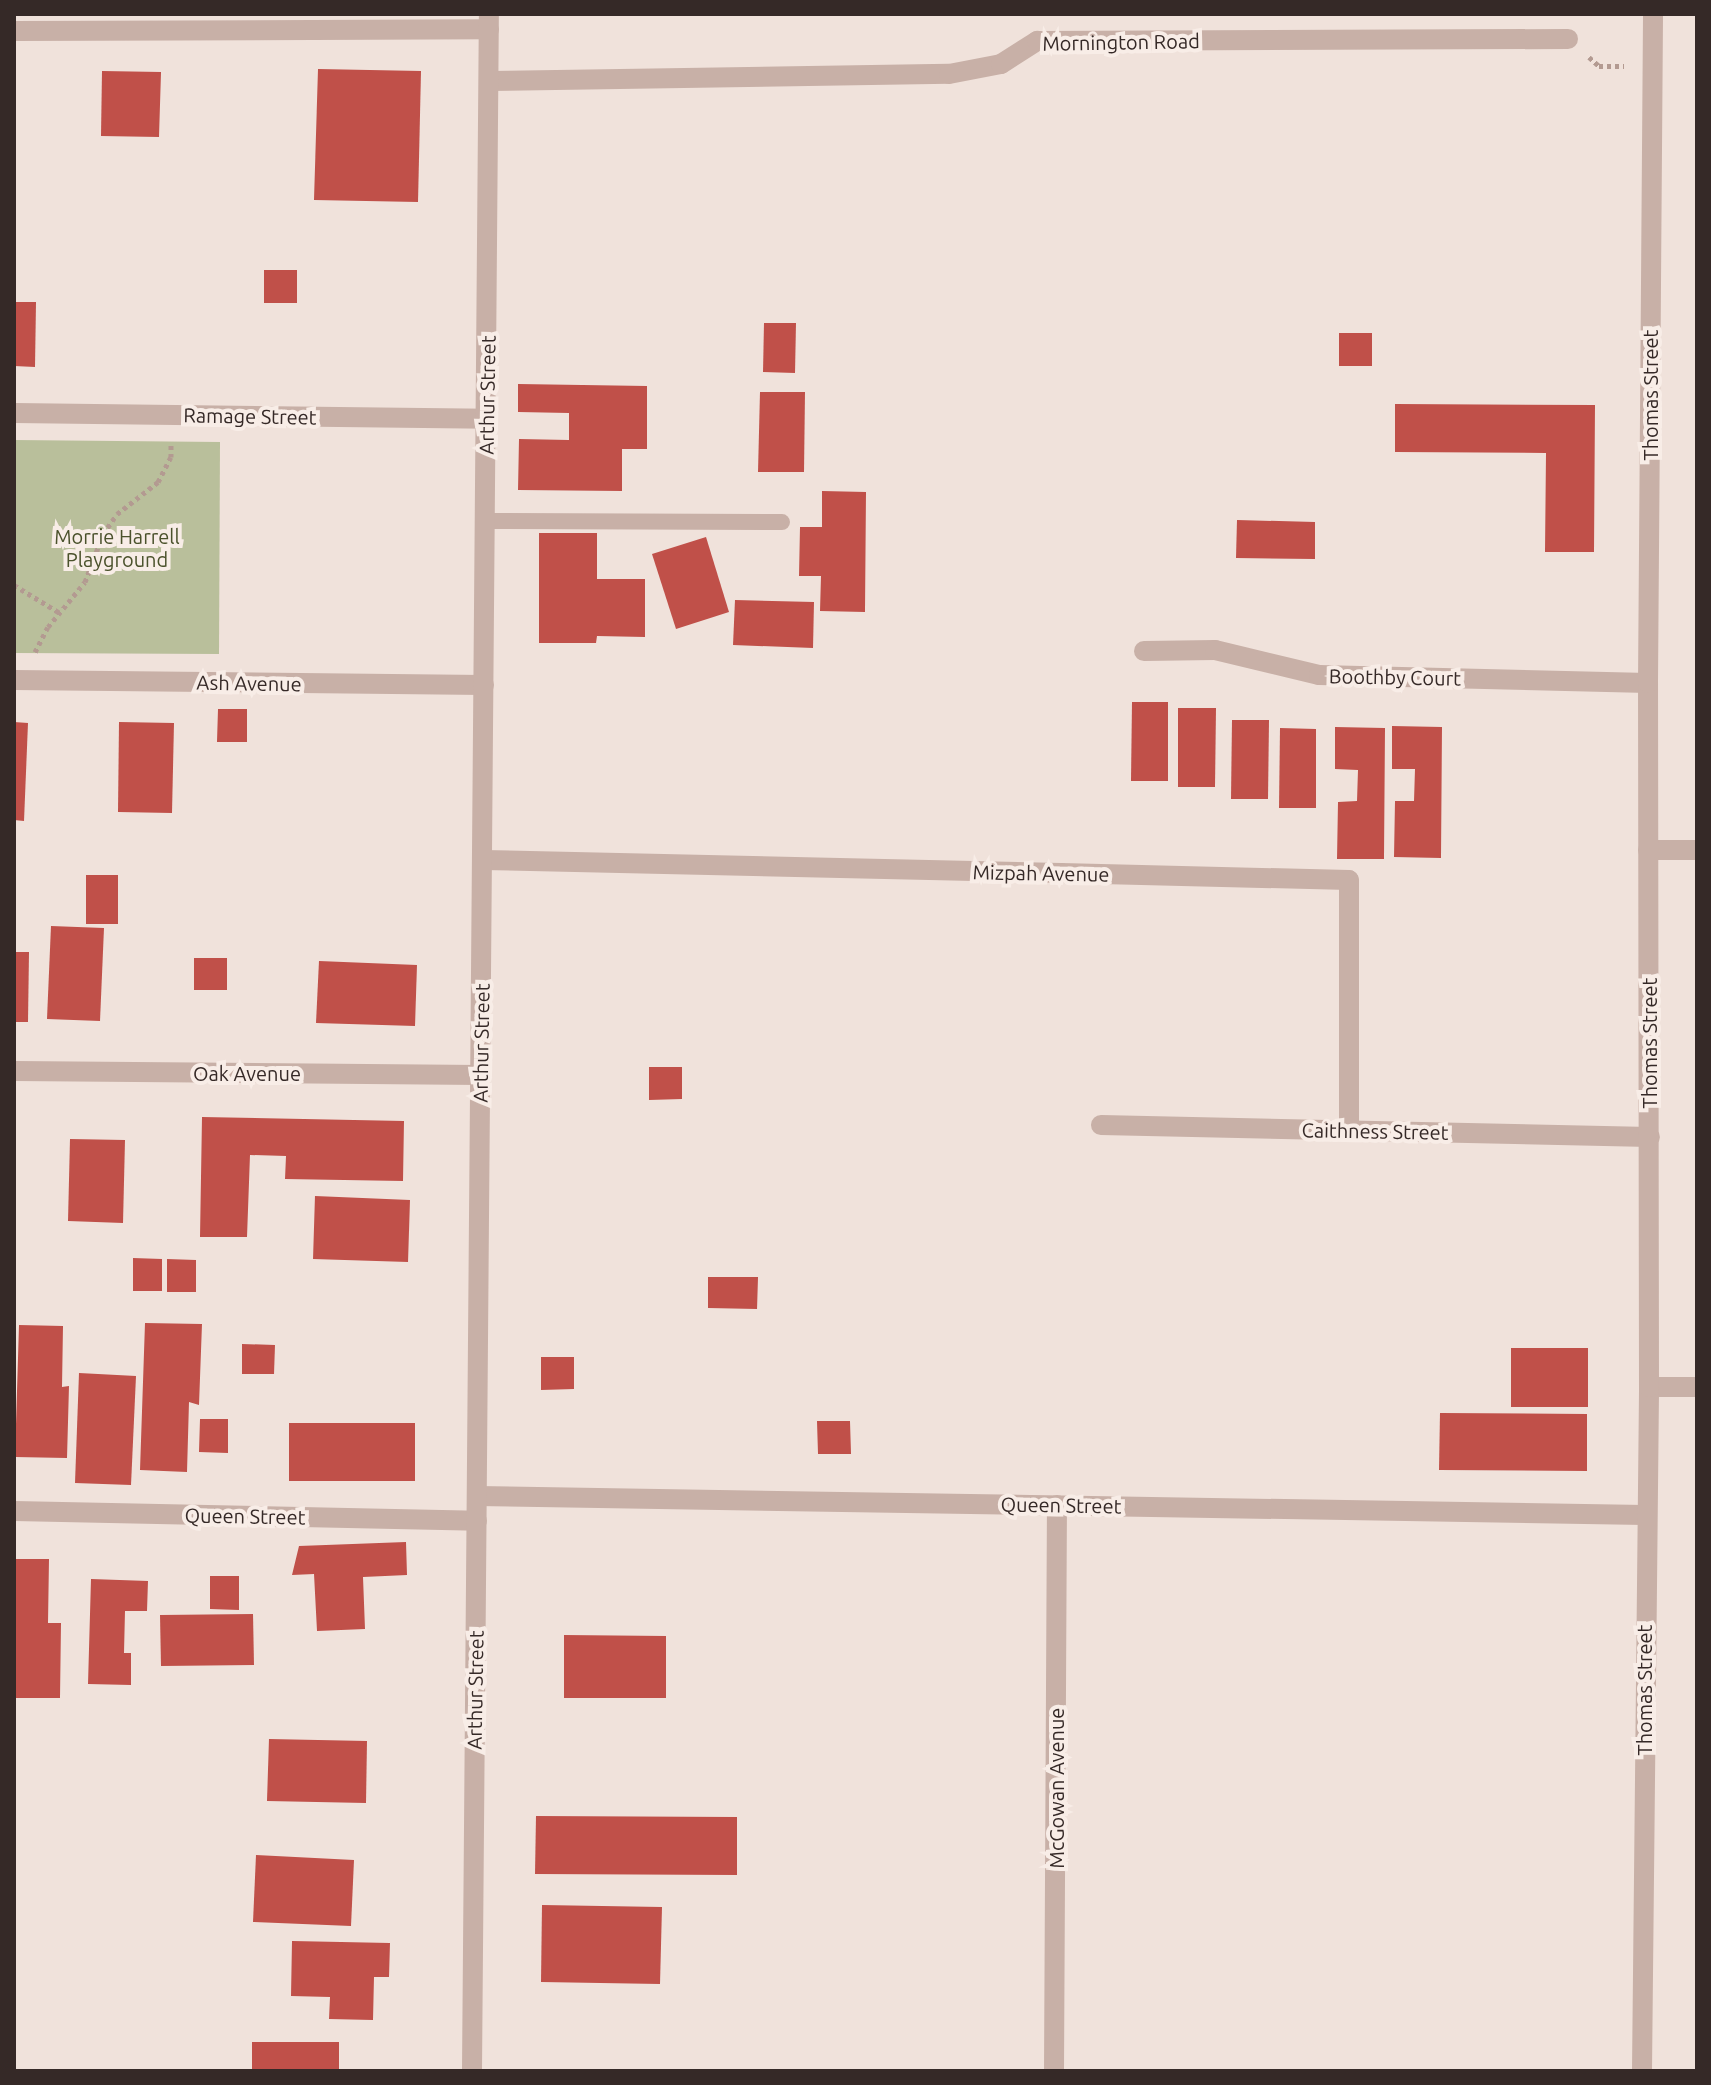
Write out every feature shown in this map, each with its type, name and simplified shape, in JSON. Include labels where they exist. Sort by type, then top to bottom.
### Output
[{"type":"street","name":"Thomas Street","points":[[1642,2071],[1645,1515],[1649,1387],[1648,683],[1653,14]]},
{"type":"street","points":[[14,31],[489,21]]},
{"type":"street","name":"Arthur Street","points":[[472,2071],[489,21]]},
{"type":"street","name":"Mornington Road","points":[[489,81],[949,74],[1001,64],[1037,41],[1568,39]]},
{"type":"street","name":"Ramage Street","points":[[14,413],[487,419]]},
{"type":"street","name":"Boothby Court","points":[[1144,651],[1215,650],[1319,675],[1648,683]]},
{"type":"street","name":"Ash Avenue","points":[[24,680],[484,685]]},
{"type":"street","points":[[1648,850],[1697,850]]},
{"type":"street","name":"Mizpah Avenue","points":[[483,860],[1349,880],[1349,1131]]},
{"type":"street","name":"Oak Avenue","points":[[14,1071],[480,1075]]},
{"type":"street","name":"Caithness Street","points":[[1101,1125],[1650,1137]]},
{"type":"street","points":[[1649,1387],[1697,1387]]},
{"type":"street","name":"Queen Street","points":[[477,1496],[1645,1515]]},
{"type":"street","name":"McGowan Avenue","points":[[1054,2071],[1057,1505]]},
{"type":"street","name":"Queen Street","points":[[14,1511],[477,1521]]},
{"type":"lane","points":[[485,521],[782,522]]},
{"type":"path","points":[[1568,39],[1599,66],[1653,66]]},
{"type":"path","points":[[24,680],[35,646],[85,582],[103,534],[117,514],[158,482],[171,457],[172,415]]},
{"type":"path","points":[[14,585],[60,613]]},
{"type":"green space","name":"Morrie Harrell Playground","points":[[14,440],[220,442],[219,654],[14,653]]},
{"type":"building","points":[[318,69],[421,71],[418,202],[314,200]]},
{"type":"building","points":[[102,71],[161,72],[159,137],[101,136]]},
{"type":"building","points":[[264,270],[297,270],[297,303],[264,303]]},
{"type":"building","points":[[14,302],[36,302],[35,367],[14,366]]},
{"type":"building","points":[[764,323],[796,323],[795,373],[763,372]]},
{"type":"building","points":[[1339,333],[1372,333],[1372,366],[1339,366]]},
{"type":"building","points":[[518,384],[647,386],[647,449],[622,449],[622,491],[518,490],[519,439],[569,440],[569,413],[518,412]]},
{"type":"building","points":[[760,392],[805,392],[804,472],[758,472]]},
{"type":"building","points":[[1395,404],[1595,405],[1594,552],[1545,552],[1546,453],[1395,452]]},
{"type":"building","points":[[822,491],[866,492],[865,612],[820,611],[821,576],[799,576],[800,527],[822,527]]},
{"type":"building","points":[[1237,520],[1315,522],[1315,559],[1236,558]]},
{"type":"building","points":[[539,533],[597,533],[597,579],[645,579],[645,637],[597,636],[596,643],[539,643]]},
{"type":"building","points":[[706,537],[729,612],[676,629],[652,554]]},
{"type":"building","points":[[735,600],[814,602],[813,648],[733,645]]},
{"type":"building","points":[[1132,702],[1168,702],[1168,781],[1131,781]]},
{"type":"building","points":[[1178,708],[1216,708],[1215,787],[1178,787]]},
{"type":"building","points":[[218,709],[247,709],[247,742],[217,742]]},
{"type":"building","points":[[1232,720],[1269,720],[1268,799],[1231,799]]},
{"type":"building","points":[[14,722],[28,723],[24,821],[14,820]]},
{"type":"building","points":[[119,722],[174,723],[172,813],[118,812]]},
{"type":"building","points":[[1392,726],[1442,727],[1441,858],[1394,857],[1395,801],[1414,801],[1415,769],[1392,769]]},
{"type":"building","points":[[1335,727],[1385,728],[1384,859],[1337,859],[1338,802],[1357,801],[1358,770],[1335,769]]},
{"type":"building","points":[[1280,728],[1316,729],[1316,808],[1279,808]]},
{"type":"building","points":[[86,875],[118,875],[118,924],[86,924]]},
{"type":"building","points":[[51,926],[104,928],[100,1021],[47,1019]]},
{"type":"building","points":[[14,952],[29,952],[28,1022],[14,1022]]},
{"type":"building","points":[[194,958],[227,958],[227,990],[194,990]]},
{"type":"building","points":[[319,961],[417,965],[415,1026],[316,1023]]},
{"type":"building","points":[[649,1067],[682,1067],[682,1099],[649,1100]]},
{"type":"building","points":[[202,1117],[404,1121],[403,1181],[285,1179],[286,1156],[250,1155],[247,1237],[200,1237]]},
{"type":"building","points":[[70,1139],[125,1140],[123,1223],[68,1221]]},
{"type":"building","points":[[315,1196],[410,1200],[408,1262],[313,1259]]},
{"type":"building","points":[[133,1258],[162,1259],[162,1291],[133,1291]]},
{"type":"building","points":[[167,1259],[196,1260],[196,1292],[167,1292]]},
{"type":"building","points":[[708,1277],[758,1277],[757,1309],[708,1308]]},
{"type":"building","points":[[145,1323],[202,1324],[199,1405],[189,1402],[187,1472],[140,1470]]},
{"type":"building","points":[[19,1325],[63,1326],[62,1387],[69,1386],[67,1458],[15,1457]]},
{"type":"building","points":[[242,1344],[275,1345],[274,1374],[242,1374]]},
{"type":"building","points":[[1511,1348],[1588,1348],[1588,1407],[1511,1407]]},
{"type":"building","points":[[541,1357],[574,1357],[574,1389],[541,1390]]},
{"type":"building","points":[[79,1373],[136,1376],[131,1485],[75,1483]]},
{"type":"building","points":[[1440,1413],[1587,1414],[1587,1471],[1439,1470]]},
{"type":"building","points":[[200,1419],[228,1419],[228,1453],[199,1452]]},
{"type":"building","points":[[817,1421],[850,1421],[851,1454],[818,1454]]},
{"type":"building","points":[[289,1423],[415,1423],[415,1481],[289,1481]]},
{"type":"building","points":[[406,1542],[407,1575],[363,1577],[365,1629],[317,1631],[314,1574],[292,1575],[299,1546]]},
{"type":"building","points":[[14,1559],[49,1559],[48,1623],[61,1623],[60,1698],[14,1698]]},
{"type":"building","points":[[210,1576],[239,1576],[239,1610],[210,1609]]},
{"type":"building","points":[[91,1579],[148,1581],[147,1611],[125,1611],[124,1653],[131,1653],[131,1685],[88,1684]]},
{"type":"building","points":[[253,1614],[254,1665],[161,1666],[160,1615]]},
{"type":"building","points":[[564,1635],[666,1636],[666,1698],[564,1698]]},
{"type":"building","points":[[269,1739],[367,1741],[366,1803],[267,1801]]},
{"type":"building","points":[[536,1816],[737,1817],[737,1875],[535,1874]]},
{"type":"building","points":[[256,1855],[354,1860],[351,1926],[253,1922]]},
{"type":"building","points":[[542,1905],[662,1907],[660,1984],[541,1982]]},
{"type":"building","points":[[292,1941],[390,1943],[389,1977],[374,1977],[373,2020],[329,2019],[330,1997],[291,1996]]},
{"type":"building","points":[[252,2042],[339,2042],[339,2071],[252,2071]]}]
